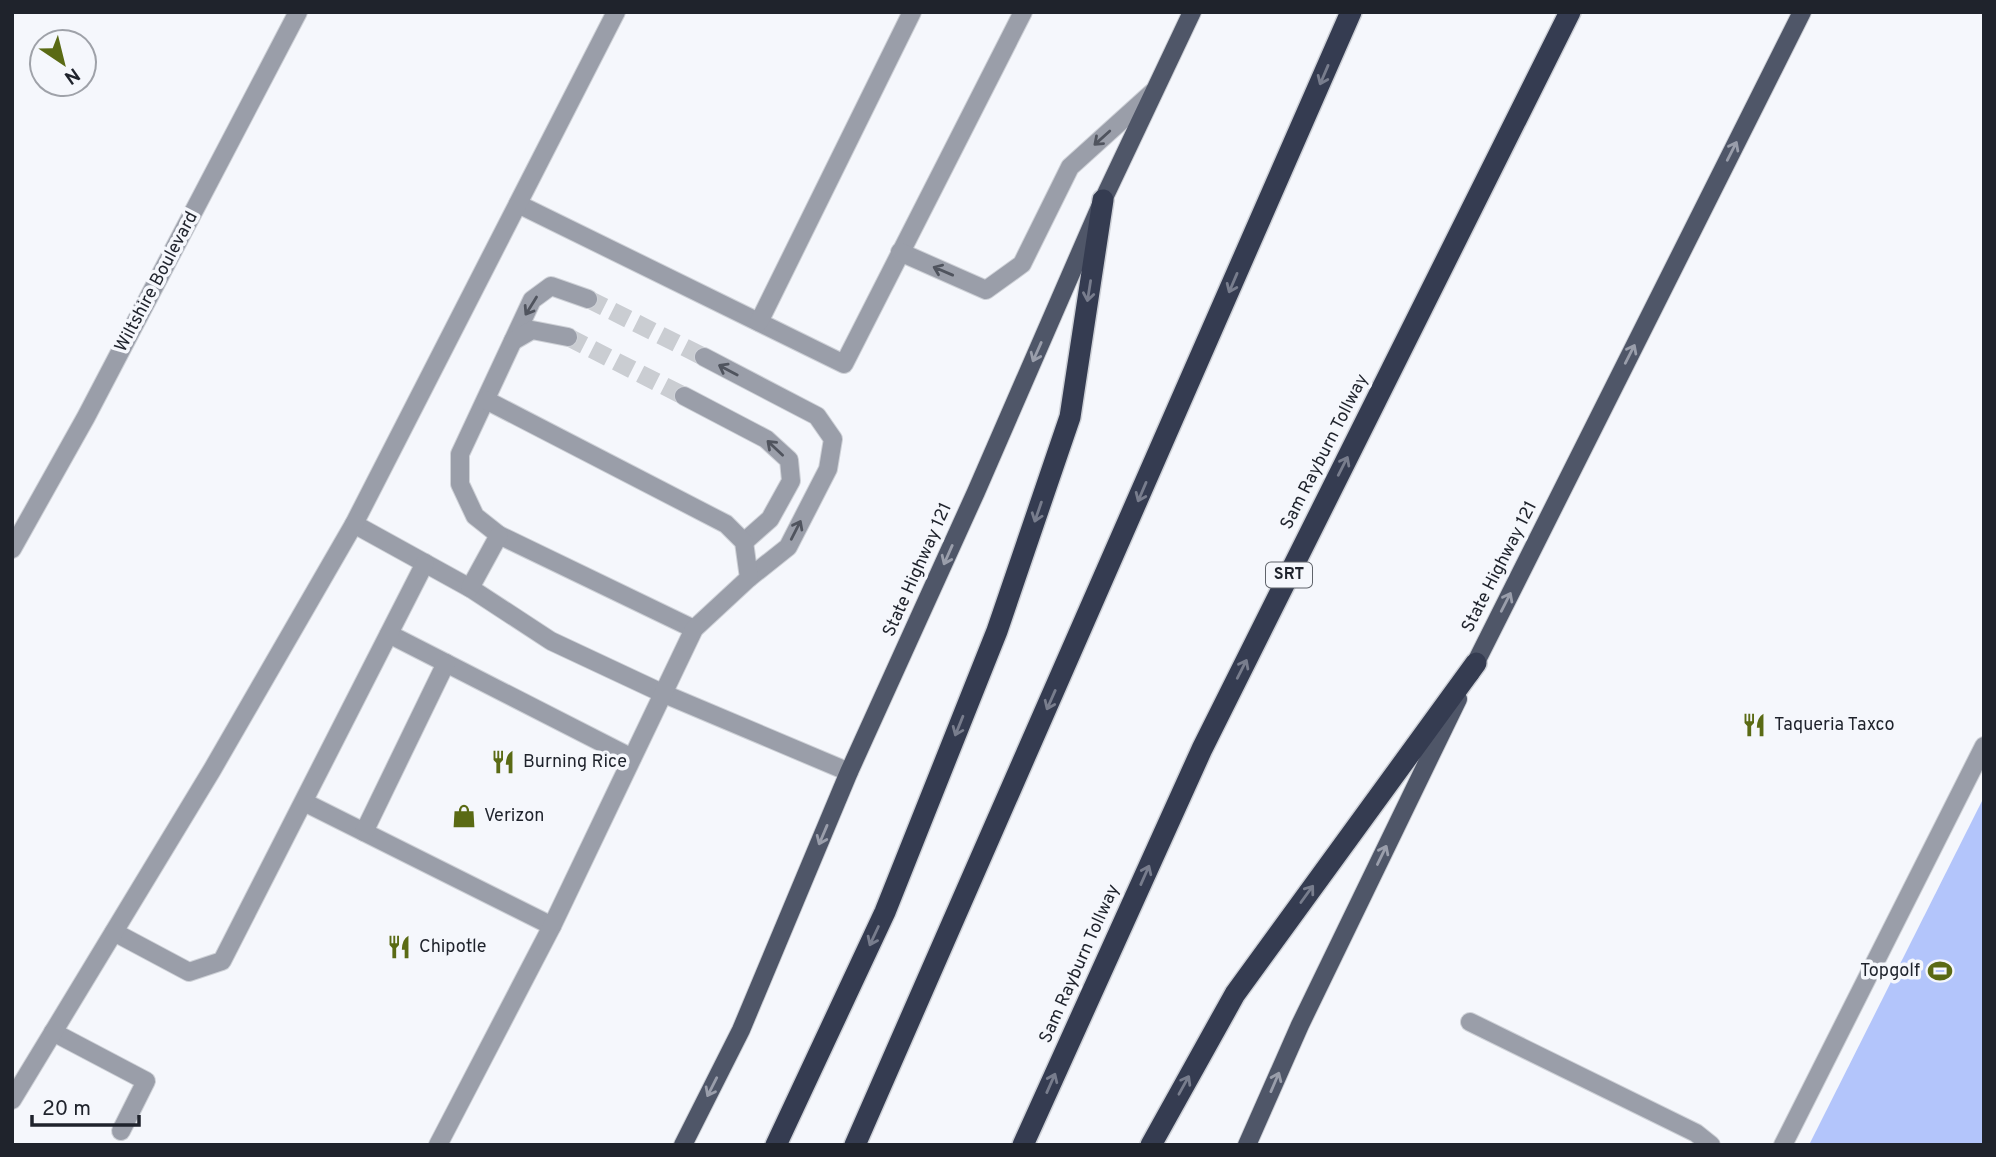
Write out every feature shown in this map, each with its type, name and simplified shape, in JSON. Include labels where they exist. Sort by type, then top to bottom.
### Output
[{"type":"highway","points":[[855,1145],[1351,12]]},
{"type":"highway","name":"Sam Rayburn Tollway","points":[[1023,1145],[1202,749],[1570,12]]},
{"type":"highway","points":[[776,1145],[885,912],[997,631],[1070,417],[1103,200]]},
{"type":"highway","points":[[1151,1145],[1235,994],[1476,663]]},
{"type":"main road","name":"State Highway 121","points":[[683,1145],[741,1030],[849,772],[976,492],[1103,200],[1192,12]]},
{"type":"main road","name":"State Highway 121","points":[[1247,1145],[1300,1025],[1476,663],[1802,12]]},
{"type":"street","points":[[12,1100],[212,770],[354,524],[616,12]]},
{"type":"street","points":[[759,322],[912,12]]},
{"type":"street","points":[[518,204],[844,364],[1023,12]]},
{"type":"street","name":"Wiltshire Boulevard","points":[[12,549],[18,525],[92,405],[296,13]]},
{"type":"street","points":[[900,252],[986,290],[1022,264],[1070,167],[1153,92]]},
{"type":"street","points":[[587,299],[551,286],[532,300],[460,454],[460,484],[475,516],[499,535],[694,629]]},
{"type":"street","points":[[513,341],[532,330],[568,337]]},
{"type":"street","points":[[438,1145],[552,926],[694,629],[749,578],[788,547],[828,469],[833,439],[817,416],[704,357]]},
{"type":"street","points":[[684,396],[766,439],[789,460],[791,481],[770,519],[744,542]]},
{"type":"street","points":[[486,400],[726,524],[744,542],[749,578]]},
{"type":"street","points":[[354,524],[470,588],[551,641],[662,693],[849,772]]},
{"type":"street","points":[[470,588],[499,535]]},
{"type":"street","points":[[114,932],[189,972],[222,961],[425,563]]},
{"type":"street","points":[[389,634],[632,758]]},
{"type":"street","points":[[364,832],[446,663]]},
{"type":"street","points":[[1783,1145],[1984,746]]},
{"type":"street","points":[[304,802],[552,926]]},
{"type":"street","points":[[1470,1022],[1696,1133],[1712,1145]]},
{"type":"street","points":[[53,1032],[146,1081],[121,1131]]},
{"type":"shaded area","name":"Topgolf","points":[[1984,797],[1984,1145],[1809,1145]]},
{"type":"tunnel","points":[[588,299],[704,357]]},
{"type":"tunnel","points":[[568,337],[684,396]]},
{"type":"place","name":"Taqueria Taxco","points":[[1754,725]]},
{"type":"place","name":"Burning Rice","points":[[503,762]]},
{"type":"place","name":"Verizon","points":[[464,816]]},
{"type":"place","name":"Chipotle","points":[[399,947]]},
{"type":"place","name":"Topgolf","points":[[1940,971]]}]
